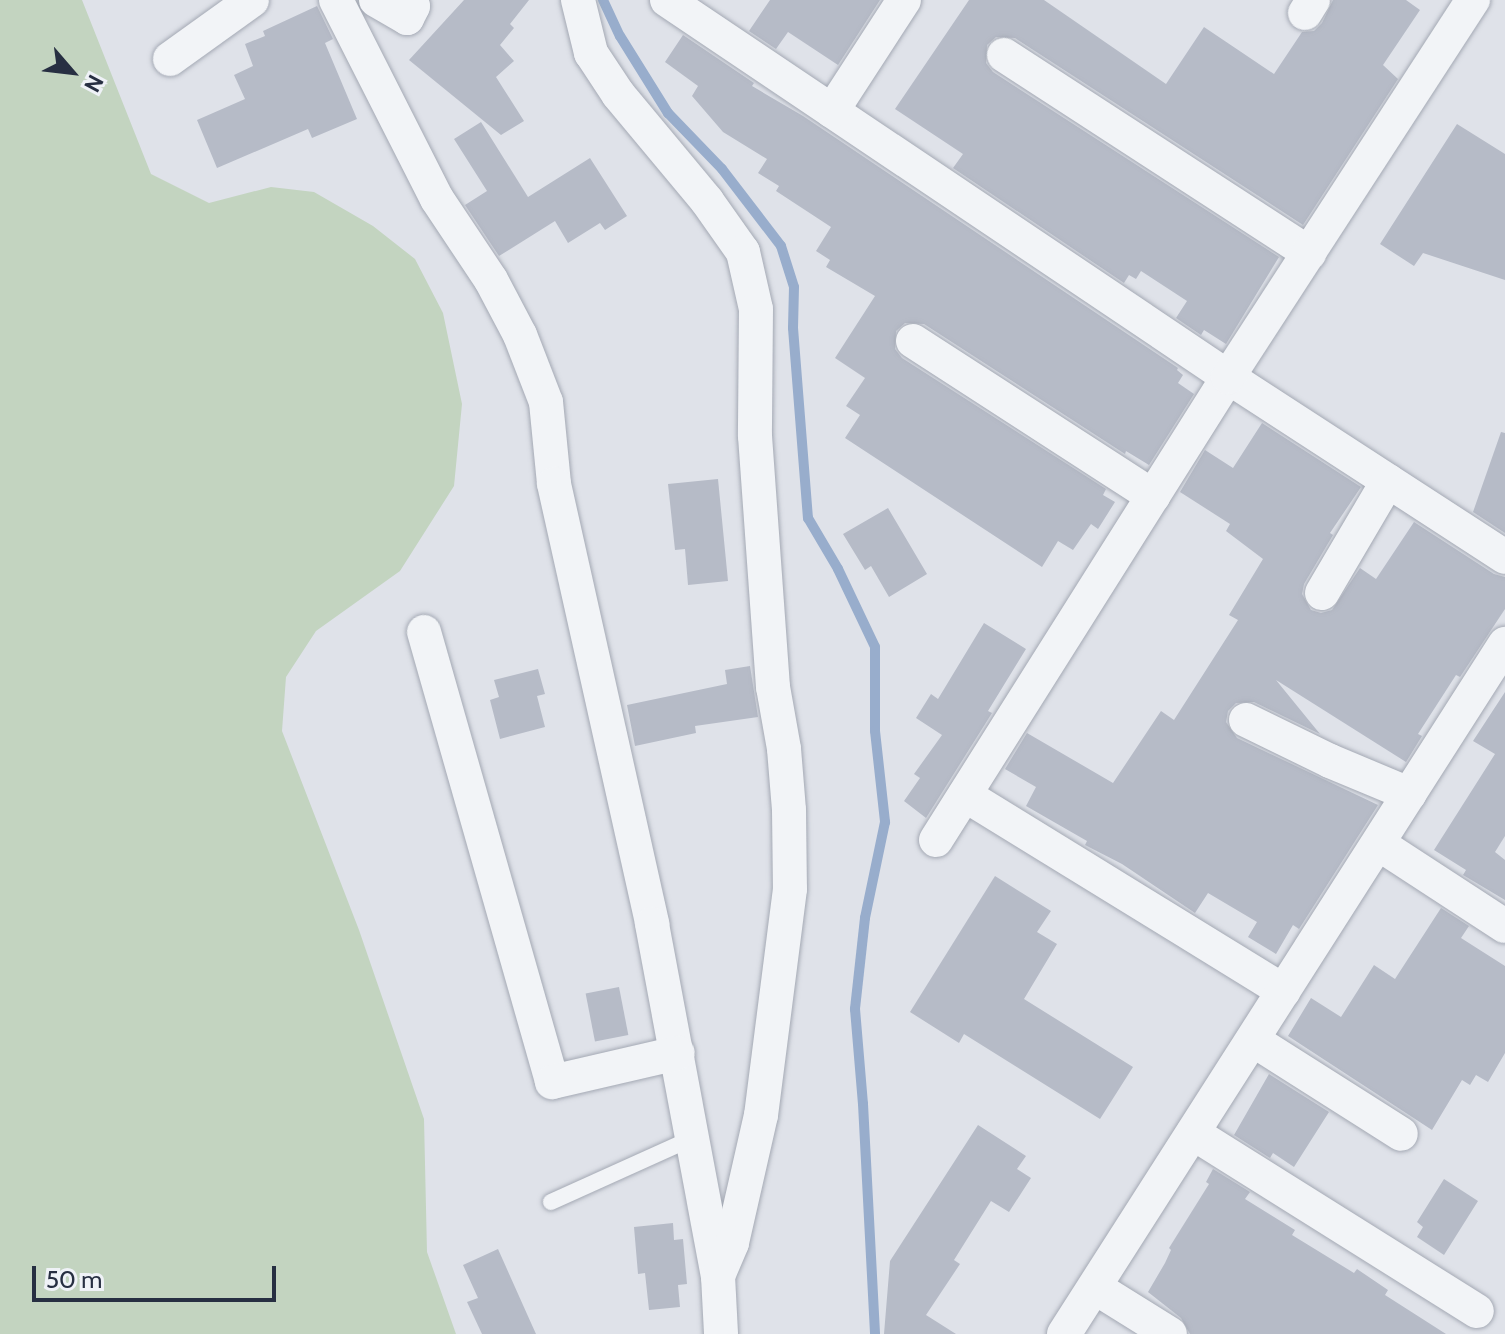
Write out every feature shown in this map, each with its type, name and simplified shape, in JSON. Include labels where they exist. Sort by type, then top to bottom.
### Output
[{"type":"street","points":[[170,59],[252,0]]},
{"type":"street","points":[[336,0],[437,199],[491,280],[520,335],[546,402],[554,484],[678,1053],[718,1276],[721,1334]]},
{"type":"street","points":[[376,0],[407,18],[413,6],[411,0]]},
{"type":"street","points":[[578,0],[591,53],[618,94],[707,201],[743,252],[756,309],[755,436],[773,687],[784,749],[789,810],[790,889],[761,1115],[732,1243],[718,1276]]},
{"type":"street","points":[[667,0],[707,11],[832,111],[1228,377],[1505,557]]},
{"type":"street","points":[[832,111],[904,0]]},
{"type":"street","points":[[936,840],[1228,377],[1473,0]]},
{"type":"street","points":[[1004,55],[1309,253]]},
{"type":"street","points":[[913,341],[1153,496]]},
{"type":"street","points":[[1322,593],[1388,481]]},
{"type":"street","points":[[424,632],[552,1082],[678,1053]]},
{"type":"street","points":[[1064,1334],[1505,644]]},
{"type":"street","points":[[1246,720],[1409,794]]},
{"type":"street","points":[[965,795],[1283,991]]},
{"type":"street","points":[[1379,844],[1505,926]]},
{"type":"street","points":[[1253,1040],[1401,1134]]},
{"type":"street","points":[[1193,1133],[1477,1311]]},
{"type":"street","points":[[1096,1288],[1170,1334]]},
{"type":"lane","points":[[551,1202],[693,1138]]},
{"type":"green space","points":[[0,0],[82,0],[151,174],[209,203],[271,187],[314,192],[373,226],[415,259],[443,313],[462,404],[454,486],[400,571],[316,631],[286,677],[282,731],[359,930],[424,1119],[427,1252],[456,1334],[0,1334]]},
{"type":"building","points":[[464,0],[529,0],[510,24],[514,28],[500,45],[514,61],[496,77],[524,121],[501,135],[409,60]]},
{"type":"building","points":[[770,0],[880,0],[838,65],[788,32],[776,49],[749,31]]},
{"type":"building","points":[[969,0],[1044,0],[1166,84],[1204,27],[1274,74],[1302,32],[1314,31],[1322,23],[1333,0],[1406,0],[1420,10],[1383,65],[1398,79],[1303,225],[1015,38],[996,37],[987,45],[986,63],[993,72],[1279,257],[1226,344],[1204,330],[1201,335],[1176,318],[1187,301],[1141,271],[1136,279],[1129,275],[1124,283],[953,168],[963,154],[895,109]]},
{"type":"building","points":[[317,6],[333,39],[325,43],[357,119],[312,138],[308,129],[217,168],[197,120],[245,99],[234,75],[253,66],[245,44],[265,36],[263,31]]},
{"type":"building","points":[[683,35],[754,83],[752,86],[803,116],[1178,368],[1183,375],[1178,383],[1194,394],[1149,465],[1126,451],[1125,454],[924,324],[905,323],[896,331],[895,349],[902,358],[1106,489],[1103,495],[1115,502],[1098,529],[1091,524],[1073,550],[1058,541],[1042,567],[845,438],[860,415],[846,406],[865,378],[835,358],[875,296],[826,267],[830,260],[816,251],[831,227],[776,191],[779,186],[758,173],[767,159],[723,132],[692,96],[698,86],[665,62]]},
{"type":"building","points":[[481,122],[528,197],[590,158],[627,216],[605,230],[600,223],[568,243],[555,221],[499,256],[465,205],[487,191],[454,139]]},
{"type":"building","points":[[1457,124],[1505,154],[1505,280],[1423,253],[1414,266],[1380,244]]},
{"type":"building","points":[[1262,423],[1361,487],[1330,533],[1333,535],[1304,584],[1302,594],[1311,610],[1321,613],[1332,610],[1360,568],[1376,579],[1414,522],[1494,574],[1505,577],[1505,609],[1460,677],[1456,675],[1418,734],[1422,736],[1406,762],[1276,680],[1320,734],[1254,702],[1236,703],[1228,711],[1226,722],[1237,738],[1378,805],[1299,929],[1293,925],[1276,954],[1248,937],[1257,922],[1208,893],[1195,913],[1122,864],[1085,845],[1087,841],[1026,806],[1036,787],[1005,769],[1027,733],[1113,783],[1161,711],[1174,720],[1238,620],[1229,615],[1263,559],[1226,531],[1230,524],[1180,492],[1205,450],[1233,468]]},
{"type":"building","points":[[1501,432],[1505,433],[1505,533],[1473,512]]},
{"type":"building","points":[[718,479],[728,581],[688,585],[685,549],[675,550],[668,484]]},
{"type":"building","points":[[888,508],[927,574],[889,597],[871,566],[865,570],[843,534]]},
{"type":"building","points":[[984,623],[1026,649],[988,711],[992,713],[926,818],[904,801],[920,778],[914,774],[942,735],[916,718],[931,694],[938,699]]},
{"type":"building","points":[[750,666],[758,717],[695,726],[696,733],[635,746],[627,705],[727,684],[725,670]]},
{"type":"building","points":[[538,669],[545,694],[537,696],[545,727],[500,739],[490,700],[499,697],[494,680]]},
{"type":"building","points":[[1505,692],[1505,836],[1495,852],[1505,860],[1505,900],[1463,875],[1466,870],[1434,850],[1495,754],[1473,741]]},
{"type":"building","points":[[995,876],[1051,911],[1037,932],[1057,944],[1024,999],[1133,1067],[1100,1119],[964,1034],[959,1043],[910,1012]]},
{"type":"building","points":[[1441,908],[1469,926],[1461,938],[1505,966],[1505,1053],[1488,1082],[1476,1075],[1470,1085],[1462,1080],[1432,1130],[1288,1036],[1311,998],[1341,1017],[1374,965],[1395,979]]},
{"type":"building","points":[[619,987],[628,1035],[595,1042],[586,993]]},
{"type":"building","points":[[1269,1074],[1329,1112],[1294,1167],[1273,1153],[1270,1158],[1234,1135]]},
{"type":"building","points":[[978,1125],[1026,1156],[1017,1169],[1031,1178],[1009,1212],[991,1201],[954,1260],[960,1264],[926,1315],[956,1334],[884,1334],[890,1261]]},
{"type":"building","points":[[1213,1169],[1250,1192],[1245,1199],[1295,1230],[1292,1235],[1354,1273],[1357,1269],[1388,1290],[1385,1295],[1446,1334],[1190,1334],[1181,1318],[1148,1292],[1165,1263],[1171,1250],[1169,1248],[1209,1184],[1206,1182]]},
{"type":"building","points":[[1444,1179],[1478,1201],[1444,1255],[1417,1237],[1423,1227],[1417,1222]]},
{"type":"building","points":[[673,1223],[674,1240],[683,1239],[687,1284],[678,1285],[680,1307],[649,1310],[645,1273],[638,1274],[634,1227]]},
{"type":"building","points":[[498,1249],[536,1334],[482,1334],[467,1302],[478,1298],[463,1265]]},
{"type":"waterway","points":[[603,0],[620,36],[668,113],[722,169],[781,246],[794,287],[793,328],[808,518],[838,569],[875,647],[875,731],[885,822],[865,918],[855,1009],[875,1334]]}]
